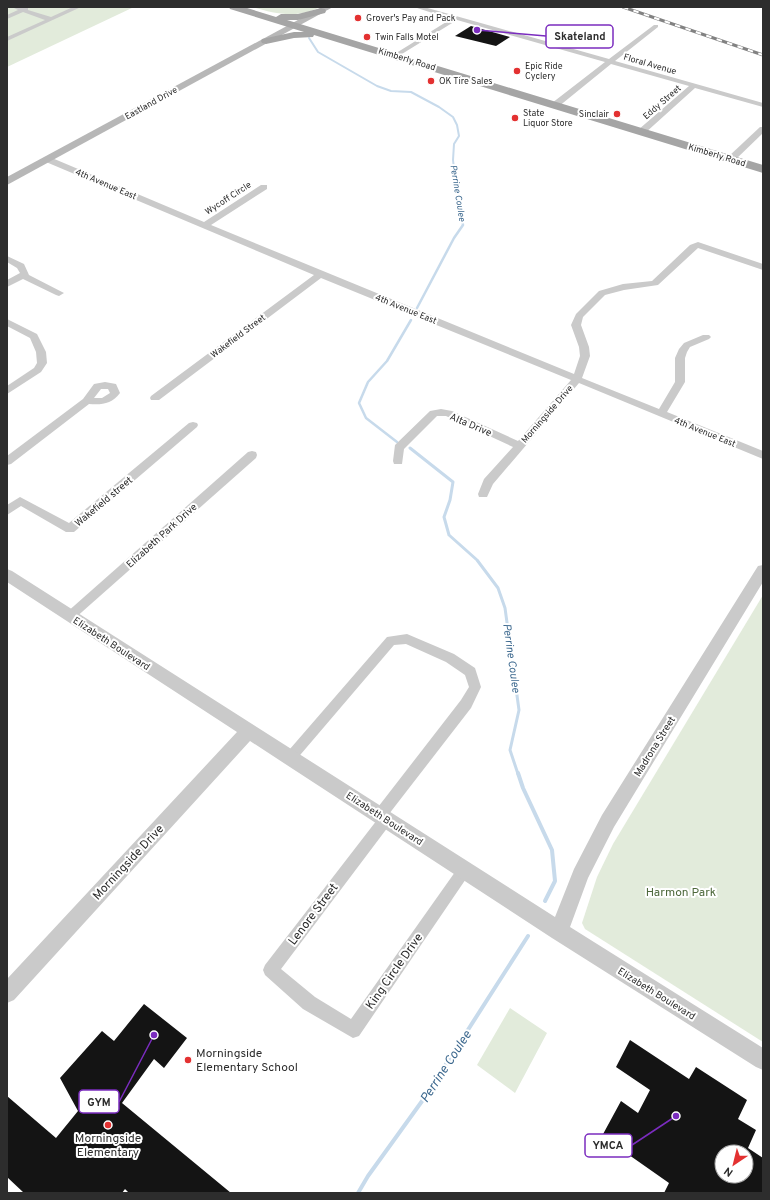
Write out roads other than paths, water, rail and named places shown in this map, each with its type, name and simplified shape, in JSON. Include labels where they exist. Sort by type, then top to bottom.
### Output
[{"type":"main road","name":"Kimberly Road","points":[[234,7],[763,169]]},
{"type":"main road","points":[[262,15],[298,17],[325,9]]},
{"type":"main road","points":[[325,9],[315,20],[315,23],[319,30],[327,35]]},
{"type":"main road","name":"Eastland Drive","points":[[7,182],[325,9]]},
{"type":"main road","points":[[262,15],[273,28],[266,41]]},
{"type":"main road","points":[[266,41],[294,35],[327,35]]},
{"type":"street","points":[[15,7],[28,8],[38,16],[50,19]]},
{"type":"street","points":[[7,39],[78,7]]},
{"type":"street","name":"Floral Avenue","points":[[417,7],[763,105]]},
{"type":"street","points":[[7,17],[28,8]]},
{"type":"street","points":[[395,56],[457,18]]},
{"type":"street","points":[[554,105],[656,26]]},
{"type":"street","name":"Eddy Street","points":[[641,132],[694,85]]},
{"type":"street","points":[[731,159],[763,129]]},
{"type":"street","name":"4th Avenue East","points":[[49,160],[320,274],[763,455]]},
{"type":"street","name":"Wycoff Circle","points":[[204,226],[264,187]]},
{"type":"street","name":"Morningside Drive","points":[[483,494],[488,482],[577,379],[585,356],[584,347],[576,325],[579,316],[602,293],[623,287],[655,283],[692,247],[698,245],[763,267]]},
{"type":"street","points":[[7,259],[21,266],[25,274],[23,275]]},
{"type":"street","name":"Wakefield Street","points":[[155,398],[320,274]]},
{"type":"street","points":[[7,284],[23,275]]},
{"type":"street","points":[[23,275],[59,293]]},
{"type":"street","points":[[7,322],[34,336],[41,352],[42,363],[38,370],[7,391]]},
{"type":"street","points":[[661,413],[680,382],[680,358],[682,351],[687,345],[706,338]]},
{"type":"street","points":[[7,461],[87,402]]},
{"type":"street","name":"Alta Drive","points":[[398,461],[399,448],[434,413],[441,412],[459,418],[520,446]]},
{"type":"street","name":"Wakefield street","points":[[7,511],[20,501],[70,529],[193,425]]},
{"type":"street","name":"Elizabeth Park Drive","points":[[70,616],[252,455]]},
{"type":"street","name":"Madrona Street","points":[[559,931],[580,875],[608,821],[762,572]]},
{"type":"street","name":"Elizabeth Boulevard","points":[[7,575],[559,931],[763,1060]]},
{"type":"street","points":[[290,757],[391,640],[407,639],[450,658],[472,672],[475,687],[466,704],[383,817]]},
{"type":"street","name":"Morningside Drive","points":[[7,993],[249,731]]},
{"type":"street","name":"Lenore Street","points":[[309,1003],[271,970],[383,817]]},
{"type":"street","name":"King Circle Drive","points":[[309,1003],[353,1030],[465,870]]},
{"type":"waterway","name":"Perrine Coulee","points":[[309,38],[318,52],[377,86],[391,91],[411,92],[439,107],[453,117],[457,125],[459,136],[454,144],[453,160],[457,194]]},
{"type":"waterway","name":"Perrine Coulee","points":[[417,308],[454,238],[463,225],[457,193]]},
{"type":"waterway","name":"Perrine Coulee","points":[[397,442],[366,418],[359,403],[368,382],[387,361],[411,320]]},
{"type":"waterway","name":"Perrine Coulee","points":[[410,448],[453,482],[450,500],[444,517],[449,535],[477,560],[498,588],[505,608],[519,710],[510,750],[518,774]]},
{"type":"waterway","name":"Perrine Coulee","points":[[518,773],[523,788],[552,850],[555,881],[545,901]]},
{"type":"waterway","name":"Perrine Coulee","points":[[358,1193],[368,1176],[425,1097],[528,936]]},
{"type":"railway","points":[[623,7],[763,55]]},
{"type":"place","name":"Grover's Pay and Pack","points":[[358,18]]},
{"type":"place","name":"Skateland","points":[[477,30]]},
{"type":"place","name":"Twin Falls Motel","points":[[367,37]]},
{"type":"place","name":"Epic Ride Cyclery","points":[[517,71]]},
{"type":"place","name":"OK Tire Sales","points":[[431,81]]},
{"type":"place","name":"Sinclair","points":[[617,114]]},
{"type":"place","name":"State Liquor Store","points":[[515,118]]},
{"type":"place","name":"GYM","points":[[154,1035]]},
{"type":"place","name":"Morningside Elementary School","points":[[188,1060]]},
{"type":"place","name":"YMCA","points":[[676,1116]]},
{"type":"place","name":"Morningside Elementary","points":[[108,1125]]},
{"type":"park label","name":"Harmon Park","points":[[681,892]]}]
